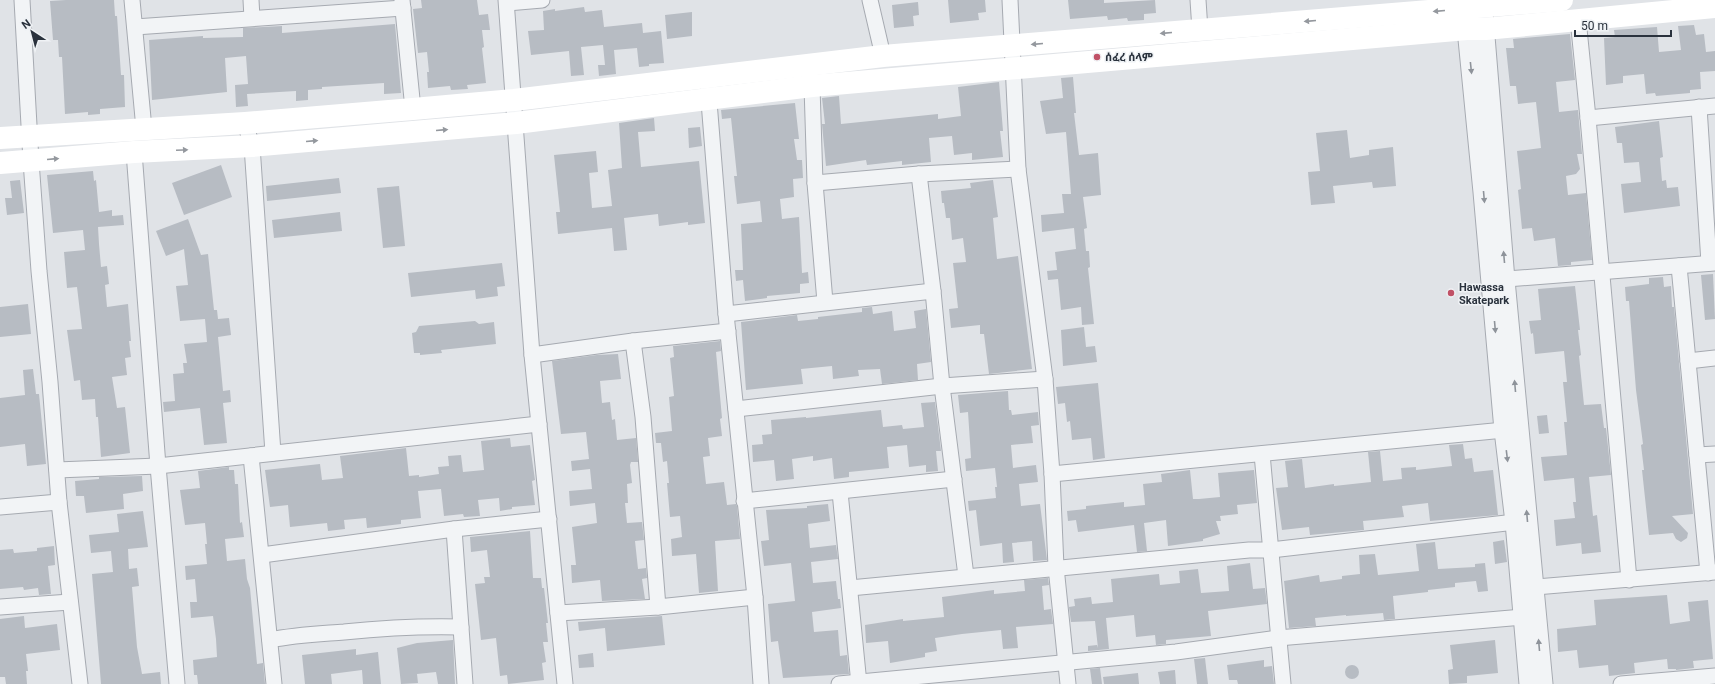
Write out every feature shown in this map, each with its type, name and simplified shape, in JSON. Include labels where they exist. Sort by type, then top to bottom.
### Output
[{"type":"main road","points":[[0,163],[134,152],[252,146],[516,123],[812,86],[1013,68],[1562,0]]},
{"type":"main road","points":[[0,138],[60,136],[245,123],[514,100],[883,56],[1200,30],[1474,12],[1578,19],[1715,7]]},
{"type":"street","points":[[22,0],[31,161],[59,502],[80,684]]},
{"type":"street","points":[[132,0],[144,129]]},
{"type":"street","points":[[251,0],[252,18]]},
{"type":"street","points":[[542,0],[506,2],[532,355],[565,684]]},
{"type":"street","points":[[870,0],[883,56]]},
{"type":"street","points":[[1010,0],[1018,169],[1045,379],[1052,474],[1056,567],[1068,684]]},
{"type":"street","points":[[1198,0],[1200,30]]},
{"type":"street","points":[[134,27],[403,4],[413,109]]},
{"type":"street","points":[[1474,12],[1527,588],[1523,617],[1528,684]]},
{"type":"street","points":[[1578,19],[1629,580]]},
{"type":"street","points":[[706,76],[726,314],[755,597],[761,684]]},
{"type":"street","points":[[812,86],[815,183],[825,302]]},
{"type":"street","points":[[1588,118],[1715,106]]},
{"type":"street","points":[[1498,280],[1712,263],[1699,107]]},
{"type":"street","points":[[245,123],[252,146],[273,453]]},
{"type":"street","points":[[134,152],[158,466],[177,684]]},
{"type":"street","points":[[815,183],[919,174],[1018,169]]},
{"type":"street","points":[[919,174],[942,386],[966,576]]},
{"type":"street","points":[[1527,588],[1711,572],[1697,455],[1679,266]]},
{"type":"street","points":[[1498,280],[1504,430],[1515,522],[1543,684]]},
{"type":"street","points":[[726,314],[825,302],[933,292]]},
{"type":"street","points":[[532,355],[728,331]]},
{"type":"street","points":[[633,342],[643,417],[658,607]]},
{"type":"street","points":[[1688,361],[1715,358]]},
{"type":"street","points":[[736,409],[942,386],[1045,379]]},
{"type":"street","points":[[57,470],[158,466],[539,424]]},
{"type":"street","points":[[1052,474],[1504,430]]},
{"type":"street","points":[[1262,454],[1283,684]]},
{"type":"street","points":[[1697,455],[1715,454]]},
{"type":"street","points":[[251,456],[274,684]]},
{"type":"street","points":[[744,501],[840,492],[954,478]]},
{"type":"street","points":[[840,492],[859,683]]},
{"type":"street","points":[[0,507],[59,502]]},
{"type":"street","points":[[262,555],[454,529],[548,519]]},
{"type":"street","points":[[850,588],[1056,567],[1249,550],[1271,550],[1515,522]]},
{"type":"street","points":[[454,529],[465,684]]},
{"type":"street","points":[[558,613],[658,607],[755,597]]},
{"type":"street","points":[[0,608],[70,602]]},
{"type":"street","points":[[839,684],[1176,652],[1278,638],[1523,617]]},
{"type":"street","points":[[270,640],[297,635],[378,628],[420,626],[461,627]]},
{"type":"street","points":[[1621,684],[1636,684],[1715,676]]},
{"type":"building","points":[[114,0],[115,16],[117,16],[121,75],[124,75],[125,107],[100,109],[100,114],[88,115],[88,112],[65,114],[62,57],[59,57],[58,40],[53,40],[50,1]]},
{"type":"building","points":[[421,0],[477,0],[479,15],[488,14],[490,30],[482,30],[484,47],[482,48],[486,83],[467,85],[468,89],[451,90],[450,86],[428,88],[427,72],[429,72],[427,52],[418,53],[413,9],[422,8]]},
{"type":"building","points":[[948,0],[985,0],[986,12],[978,13],[979,20],[950,23]]},
{"type":"building","points":[[1068,0],[1104,0],[1104,3],[1155,0],[1156,13],[1144,14],[1144,20],[1128,21],[1127,18],[1108,20],[1107,16],[1070,19]]},
{"type":"building","points":[[918,2],[919,15],[913,16],[914,26],[894,28],[892,5]]},
{"type":"building","points":[[584,7],[585,12],[602,10],[604,27],[642,23],[643,33],[661,31],[664,63],[649,64],[649,66],[639,67],[637,48],[614,50],[616,74],[599,76],[598,65],[605,65],[603,45],[581,47],[584,75],[571,76],[569,51],[531,55],[528,31],[544,30],[543,11]]},
{"type":"building","points":[[692,12],[692,36],[667,39],[665,15]]},
{"type":"building","points":[[395,24],[401,93],[384,94],[384,83],[322,87],[322,89],[308,90],[308,100],[296,101],[296,91],[247,94],[248,106],[236,107],[235,85],[248,84],[246,56],[225,58],[227,92],[152,100],[149,40],[203,36],[203,38],[243,37],[243,28],[282,26],[282,33]]},
{"type":"building","points":[[1694,25],[1696,35],[1704,34],[1706,52],[1715,51],[1715,71],[1700,72],[1701,89],[1690,90],[1690,93],[1656,96],[1655,93],[1646,94],[1644,74],[1623,76],[1623,83],[1606,85],[1604,38],[1615,37],[1614,30],[1657,27],[1659,52],[1681,50],[1678,26]]},
{"type":"building","points":[[1570,34],[1575,80],[1556,82],[1559,112],[1578,110],[1582,154],[1577,154],[1580,169],[1576,174],[1566,176],[1568,195],[1586,193],[1592,260],[1571,262],[1571,265],[1558,266],[1555,238],[1534,241],[1532,228],[1522,229],[1518,190],[1521,189],[1517,151],[1541,148],[1536,102],[1518,104],[1516,86],[1510,86],[1506,48],[1514,48],[1513,39]]},
{"type":"building","points":[[1073,77],[1076,113],[1074,113],[1079,155],[1098,153],[1101,195],[1083,197],[1087,228],[1084,229],[1086,251],[1089,251],[1090,267],[1088,268],[1094,324],[1082,325],[1081,307],[1061,310],[1058,279],[1048,280],[1047,271],[1057,270],[1055,252],[1076,249],[1074,228],[1042,232],[1041,215],[1064,213],[1062,194],[1071,194],[1066,132],[1046,134],[1040,101],[1063,98],[1061,78]]},
{"type":"building","points":[[999,82],[1003,131],[1000,131],[1003,157],[972,160],[972,153],[954,155],[952,136],[929,138],[931,162],[902,165],[902,161],[867,165],[866,160],[826,166],[822,124],[825,124],[822,98],[839,96],[841,124],[938,114],[938,119],[961,116],[958,87]]},
{"type":"building","points":[[795,103],[799,139],[794,139],[797,160],[802,160],[803,178],[793,179],[794,197],[780,199],[782,219],[799,217],[802,273],[808,272],[809,283],[800,284],[800,293],[767,296],[767,298],[745,301],[743,280],[736,281],[735,270],[743,270],[741,224],[762,222],[760,201],[737,204],[734,176],[737,176],[731,118],[722,119],[721,110]]},
{"type":"building","points":[[654,118],[655,131],[638,132],[641,167],[699,161],[705,223],[688,225],[688,222],[659,226],[658,214],[624,218],[627,250],[614,251],[612,228],[558,234],[556,212],[560,212],[554,155],[596,151],[598,172],[589,173],[592,208],[612,206],[608,170],[622,168],[619,123]]},
{"type":"building","points":[[1659,121],[1663,157],[1660,158],[1662,181],[1666,180],[1667,188],[1678,187],[1680,206],[1624,213],[1621,184],[1641,182],[1639,162],[1624,163],[1622,143],[1617,143],[1615,127]]},
{"type":"building","points":[[700,127],[702,146],[689,148],[688,128]]},
{"type":"building","points":[[1347,130],[1350,158],[1369,155],[1369,150],[1393,147],[1396,186],[1373,188],[1372,182],[1333,186],[1335,203],[1311,205],[1308,172],[1320,171],[1316,133]]},
{"type":"building","points":[[221,165],[232,197],[184,215],[172,183]]},
{"type":"building","points":[[93,171],[94,181],[96,180],[99,212],[112,210],[112,216],[123,215],[124,225],[98,227],[99,244],[101,267],[107,266],[109,284],[105,285],[107,307],[128,304],[131,341],[129,341],[131,357],[125,358],[127,375],[112,377],[117,408],[125,407],[130,453],[101,457],[95,399],[82,400],[80,380],[74,381],[67,330],[82,329],[77,287],[67,288],[64,252],[85,250],[83,230],[53,233],[47,175]]},
{"type":"building","points":[[339,178],[341,193],[267,201],[266,186]]},
{"type":"building","points":[[20,180],[24,213],[7,215],[5,198],[12,198],[10,181]]},
{"type":"building","points":[[993,180],[998,217],[993,218],[997,259],[1018,256],[1032,369],[989,374],[984,334],[980,334],[980,325],[951,328],[949,309],[958,308],[953,263],[966,262],[963,238],[952,240],[950,218],[946,218],[944,203],[942,203],[941,191],[971,188],[970,183]]},
{"type":"building","points":[[399,186],[405,246],[383,248],[377,188]]},
{"type":"building","points":[[340,212],[342,231],[274,238],[272,220]]},
{"type":"building","points":[[188,219],[201,255],[208,254],[214,310],[217,310],[218,319],[229,318],[231,335],[218,337],[223,391],[230,390],[231,402],[223,403],[227,443],[204,445],[200,408],[164,412],[163,402],[175,401],[173,374],[184,373],[183,363],[187,363],[184,344],[207,342],[205,319],[180,321],[176,286],[188,285],[184,249],[166,256],[156,231]]},
{"type":"building","points":[[502,263],[505,286],[497,287],[498,296],[476,299],[475,290],[411,297],[408,273]]},
{"type":"building","points":[[1713,274],[1715,319],[1705,320],[1701,275]]},
{"type":"building","points":[[1663,277],[1664,287],[1671,286],[1672,307],[1674,307],[1693,514],[1672,516],[1688,533],[1687,538],[1681,542],[1676,539],[1673,533],[1649,535],[1642,470],[1644,470],[1641,445],[1643,444],[1636,390],[1629,301],[1626,301],[1625,287],[1649,284],[1649,278]]},
{"type":"building","points":[[1575,286],[1580,330],[1578,330],[1581,355],[1579,356],[1584,405],[1601,404],[1604,428],[1606,428],[1611,475],[1589,477],[1593,516],[1597,515],[1601,552],[1582,554],[1581,543],[1556,546],[1554,520],[1575,518],[1573,502],[1576,502],[1574,478],[1544,481],[1541,457],[1567,455],[1564,422],[1567,422],[1563,382],[1567,382],[1564,351],[1535,354],[1533,333],[1531,334],[1529,321],[1541,320],[1538,289]]},
{"type":"building","points":[[28,304],[31,334],[0,337],[0,307]]},
{"type":"building","points":[[872,307],[873,314],[892,311],[894,331],[916,328],[914,311],[926,309],[931,362],[917,364],[918,380],[882,384],[880,369],[858,370],[859,376],[833,379],[832,366],[801,369],[803,384],[746,390],[741,322],[797,315],[798,321],[818,319],[818,317],[862,312],[862,308]]},
{"type":"building","points":[[475,321],[479,324],[494,322],[496,344],[441,350],[442,353],[420,355],[420,353],[414,353],[412,333],[416,332],[419,326]]},
{"type":"building","points":[[1084,327],[1086,347],[1095,346],[1097,362],[1063,366],[1061,330]]},
{"type":"building","points":[[720,341],[721,351],[716,352],[722,418],[720,419],[722,436],[708,438],[710,456],[703,457],[706,484],[724,482],[727,505],[736,504],[737,506],[740,539],[715,541],[718,591],[699,593],[696,554],[672,556],[671,539],[682,537],[680,516],[670,517],[667,461],[663,462],[661,443],[656,443],[655,433],[672,431],[669,397],[674,396],[670,358],[674,357],[673,346]]},
{"type":"building","points":[[618,354],[621,379],[600,381],[602,403],[610,402],[612,420],[615,419],[617,440],[636,438],[638,462],[631,462],[630,465],[632,483],[627,484],[628,503],[625,503],[627,523],[642,522],[644,540],[635,541],[638,569],[646,568],[647,578],[642,579],[645,599],[602,601],[600,580],[572,583],[571,565],[576,565],[572,527],[597,523],[595,503],[570,506],[569,491],[592,489],[590,469],[572,471],[571,461],[589,459],[586,432],[561,434],[552,361],[597,355]]},
{"type":"building","points":[[33,369],[36,394],[39,394],[46,464],[27,466],[25,444],[0,447],[0,398],[25,395],[23,370]]},
{"type":"building","points":[[1098,383],[1105,458],[1093,460],[1091,438],[1072,440],[1070,421],[1067,422],[1065,403],[1058,404],[1056,387]]},
{"type":"building","points":[[1008,391],[1009,410],[1011,410],[1012,415],[1038,412],[1039,425],[1031,426],[1033,443],[1011,445],[1013,468],[1036,465],[1038,482],[1019,484],[1021,506],[1040,504],[1047,560],[1033,561],[1032,541],[1012,543],[1014,562],[1003,563],[1002,543],[980,546],[976,510],[969,511],[968,501],[996,498],[995,487],[997,487],[995,468],[966,471],[965,459],[971,458],[968,412],[960,413],[958,395]]},
{"type":"building","points":[[935,402],[941,451],[936,451],[938,471],[926,472],[926,465],[909,467],[907,445],[887,447],[889,468],[849,472],[849,477],[834,479],[832,458],[813,461],[813,456],[792,459],[794,479],[776,481],[774,460],[753,462],[752,445],[763,444],[762,435],[772,434],[771,420],[881,410],[883,427],[902,425],[903,429],[924,427],[921,403]]},
{"type":"building","points":[[1547,415],[1549,433],[1539,434],[1537,416]]},
{"type":"building","points":[[510,438],[511,447],[530,445],[535,480],[532,481],[535,505],[512,507],[512,509],[500,511],[499,498],[478,500],[480,516],[464,517],[463,514],[444,516],[441,489],[418,491],[421,518],[401,520],[401,524],[367,528],[366,518],[344,520],[345,529],[328,531],[327,523],[290,527],[288,505],[270,507],[265,470],[320,464],[322,480],[343,478],[340,456],[406,448],[409,476],[419,475],[419,477],[439,474],[438,467],[449,466],[448,456],[461,455],[463,472],[484,470],[481,441]]},
{"type":"building","points":[[1463,444],[1465,459],[1472,458],[1474,472],[1493,470],[1498,515],[1430,521],[1428,503],[1402,506],[1404,517],[1363,521],[1364,530],[1310,535],[1309,527],[1282,530],[1276,488],[1288,487],[1285,461],[1302,459],[1305,488],[1334,484],[1334,486],[1371,482],[1368,452],[1380,451],[1383,481],[1402,479],[1401,468],[1416,467],[1416,470],[1452,466],[1449,445]]},
{"type":"building","points":[[229,467],[229,470],[234,470],[235,484],[238,484],[240,523],[242,522],[244,537],[225,539],[227,561],[245,559],[247,579],[250,588],[257,664],[263,663],[265,684],[198,684],[197,675],[194,675],[193,660],[217,657],[216,639],[213,616],[191,618],[190,602],[197,602],[195,579],[186,580],[185,566],[207,564],[205,544],[207,544],[205,523],[185,525],[180,490],[200,488],[198,471]]},
{"type":"building","points":[[1190,470],[1193,499],[1199,499],[1220,497],[1218,473],[1254,470],[1257,503],[1237,505],[1238,514],[1220,516],[1221,521],[1216,521],[1220,534],[1203,539],[1203,541],[1168,546],[1166,520],[1144,523],[1147,551],[1137,552],[1134,525],[1078,532],[1076,520],[1068,521],[1067,511],[1086,509],[1086,506],[1124,502],[1124,507],[1145,505],[1143,484],[1162,482],[1161,474]]},
{"type":"building","points":[[142,476],[143,491],[123,494],[124,509],[86,513],[84,496],[76,496],[75,481],[99,479],[99,477]]},
{"type":"building","points":[[828,504],[830,521],[808,524],[810,548],[836,545],[838,559],[811,562],[813,583],[836,581],[838,599],[840,599],[841,608],[812,612],[814,632],[838,630],[840,656],[847,655],[849,674],[783,678],[778,641],[771,642],[768,604],[795,601],[791,563],[764,566],[761,541],[769,540],[766,510],[807,508],[807,506]]},
{"type":"building","points":[[143,511],[148,547],[128,549],[129,569],[137,568],[139,586],[132,587],[137,647],[142,674],[160,672],[161,684],[101,684],[92,574],[113,572],[111,551],[91,553],[89,535],[119,532],[117,514]]},
{"type":"building","points":[[530,531],[533,578],[541,578],[542,588],[544,588],[548,623],[546,623],[548,642],[543,642],[546,662],[542,663],[544,680],[508,684],[507,675],[500,676],[496,638],[481,640],[475,584],[485,583],[484,577],[490,577],[487,550],[471,552],[470,537]]},
{"type":"building","points":[[1504,540],[1507,562],[1495,564],[1493,542]]},
{"type":"building","points":[[1435,542],[1438,569],[1475,567],[1475,564],[1485,563],[1488,591],[1478,592],[1476,581],[1455,583],[1455,587],[1393,596],[1395,619],[1384,620],[1383,613],[1346,615],[1315,618],[1316,626],[1289,628],[1284,581],[1319,575],[1320,582],[1342,579],[1342,576],[1360,574],[1359,555],[1375,554],[1378,575],[1419,571],[1416,544]]},
{"type":"building","points":[[54,546],[55,565],[48,566],[51,594],[39,595],[38,588],[24,590],[23,587],[0,589],[0,550],[13,549],[14,553],[37,551],[37,548]]},
{"type":"building","points":[[1250,563],[1253,589],[1265,588],[1267,604],[1208,611],[1211,636],[1166,640],[1166,644],[1156,645],[1155,635],[1136,637],[1134,615],[1106,618],[1109,649],[1088,651],[1088,646],[1097,645],[1098,648],[1095,621],[1071,622],[1069,607],[1075,606],[1074,599],[1091,597],[1092,604],[1113,602],[1111,579],[1159,574],[1160,585],[1180,583],[1179,571],[1198,569],[1201,593],[1229,591],[1227,566]]},
{"type":"building","points":[[1048,578],[1049,585],[1042,586],[1044,610],[1051,609],[1053,624],[1016,627],[1018,648],[1003,649],[1001,630],[962,634],[935,638],[937,651],[925,653],[925,657],[890,663],[888,641],[866,643],[865,625],[903,619],[903,621],[944,617],[942,597],[994,590],[994,594],[1025,591],[1024,580]]},
{"type":"building","points":[[1667,595],[1670,624],[1690,621],[1688,602],[1708,600],[1713,659],[1693,661],[1694,668],[1676,670],[1668,669],[1667,659],[1634,663],[1635,673],[1609,676],[1608,665],[1579,668],[1577,650],[1558,652],[1557,629],[1596,625],[1594,600]]},
{"type":"building","points":[[24,616],[25,628],[57,624],[60,650],[26,654],[28,671],[26,671],[27,684],[6,684],[5,677],[0,677],[0,619]]},
{"type":"building","points":[[662,616],[665,645],[607,651],[605,628],[579,631],[578,622]]},
{"type":"building","points":[[453,640],[455,684],[438,684],[436,672],[417,674],[418,683],[401,684],[397,648],[417,643]]},
{"type":"building","points":[[1495,640],[1498,673],[1467,676],[1467,683],[1449,684],[1448,670],[1453,669],[1450,645]]},
{"type":"building","points":[[356,649],[356,655],[378,652],[381,684],[363,684],[362,670],[331,674],[332,684],[305,684],[302,655]]},
{"type":"building","points":[[593,653],[594,667],[579,668],[578,655]]},
{"type":"building","points":[[1205,658],[1208,684],[1197,684],[1194,659]]},
{"type":"building","points":[[1264,660],[1264,667],[1272,666],[1274,684],[1238,684],[1237,680],[1229,680],[1227,665]]},
{"type":"building","points":[[1349,665],[1355,665],[1359,669],[1359,675],[1355,679],[1349,679],[1345,675],[1345,669]]},
{"type":"building","points":[[1100,668],[1102,684],[1092,684],[1090,669]]},
{"type":"building","points":[[1175,670],[1176,684],[1160,684],[1158,672]]},
{"type":"building","points":[[1138,673],[1139,684],[1104,684],[1103,677]]},
{"type":"place","name":"ሰፈረ ሰላም","points":[[1097,57]]},
{"type":"place","name":"Hawassa Skatepark","points":[[1451,293]]}]
